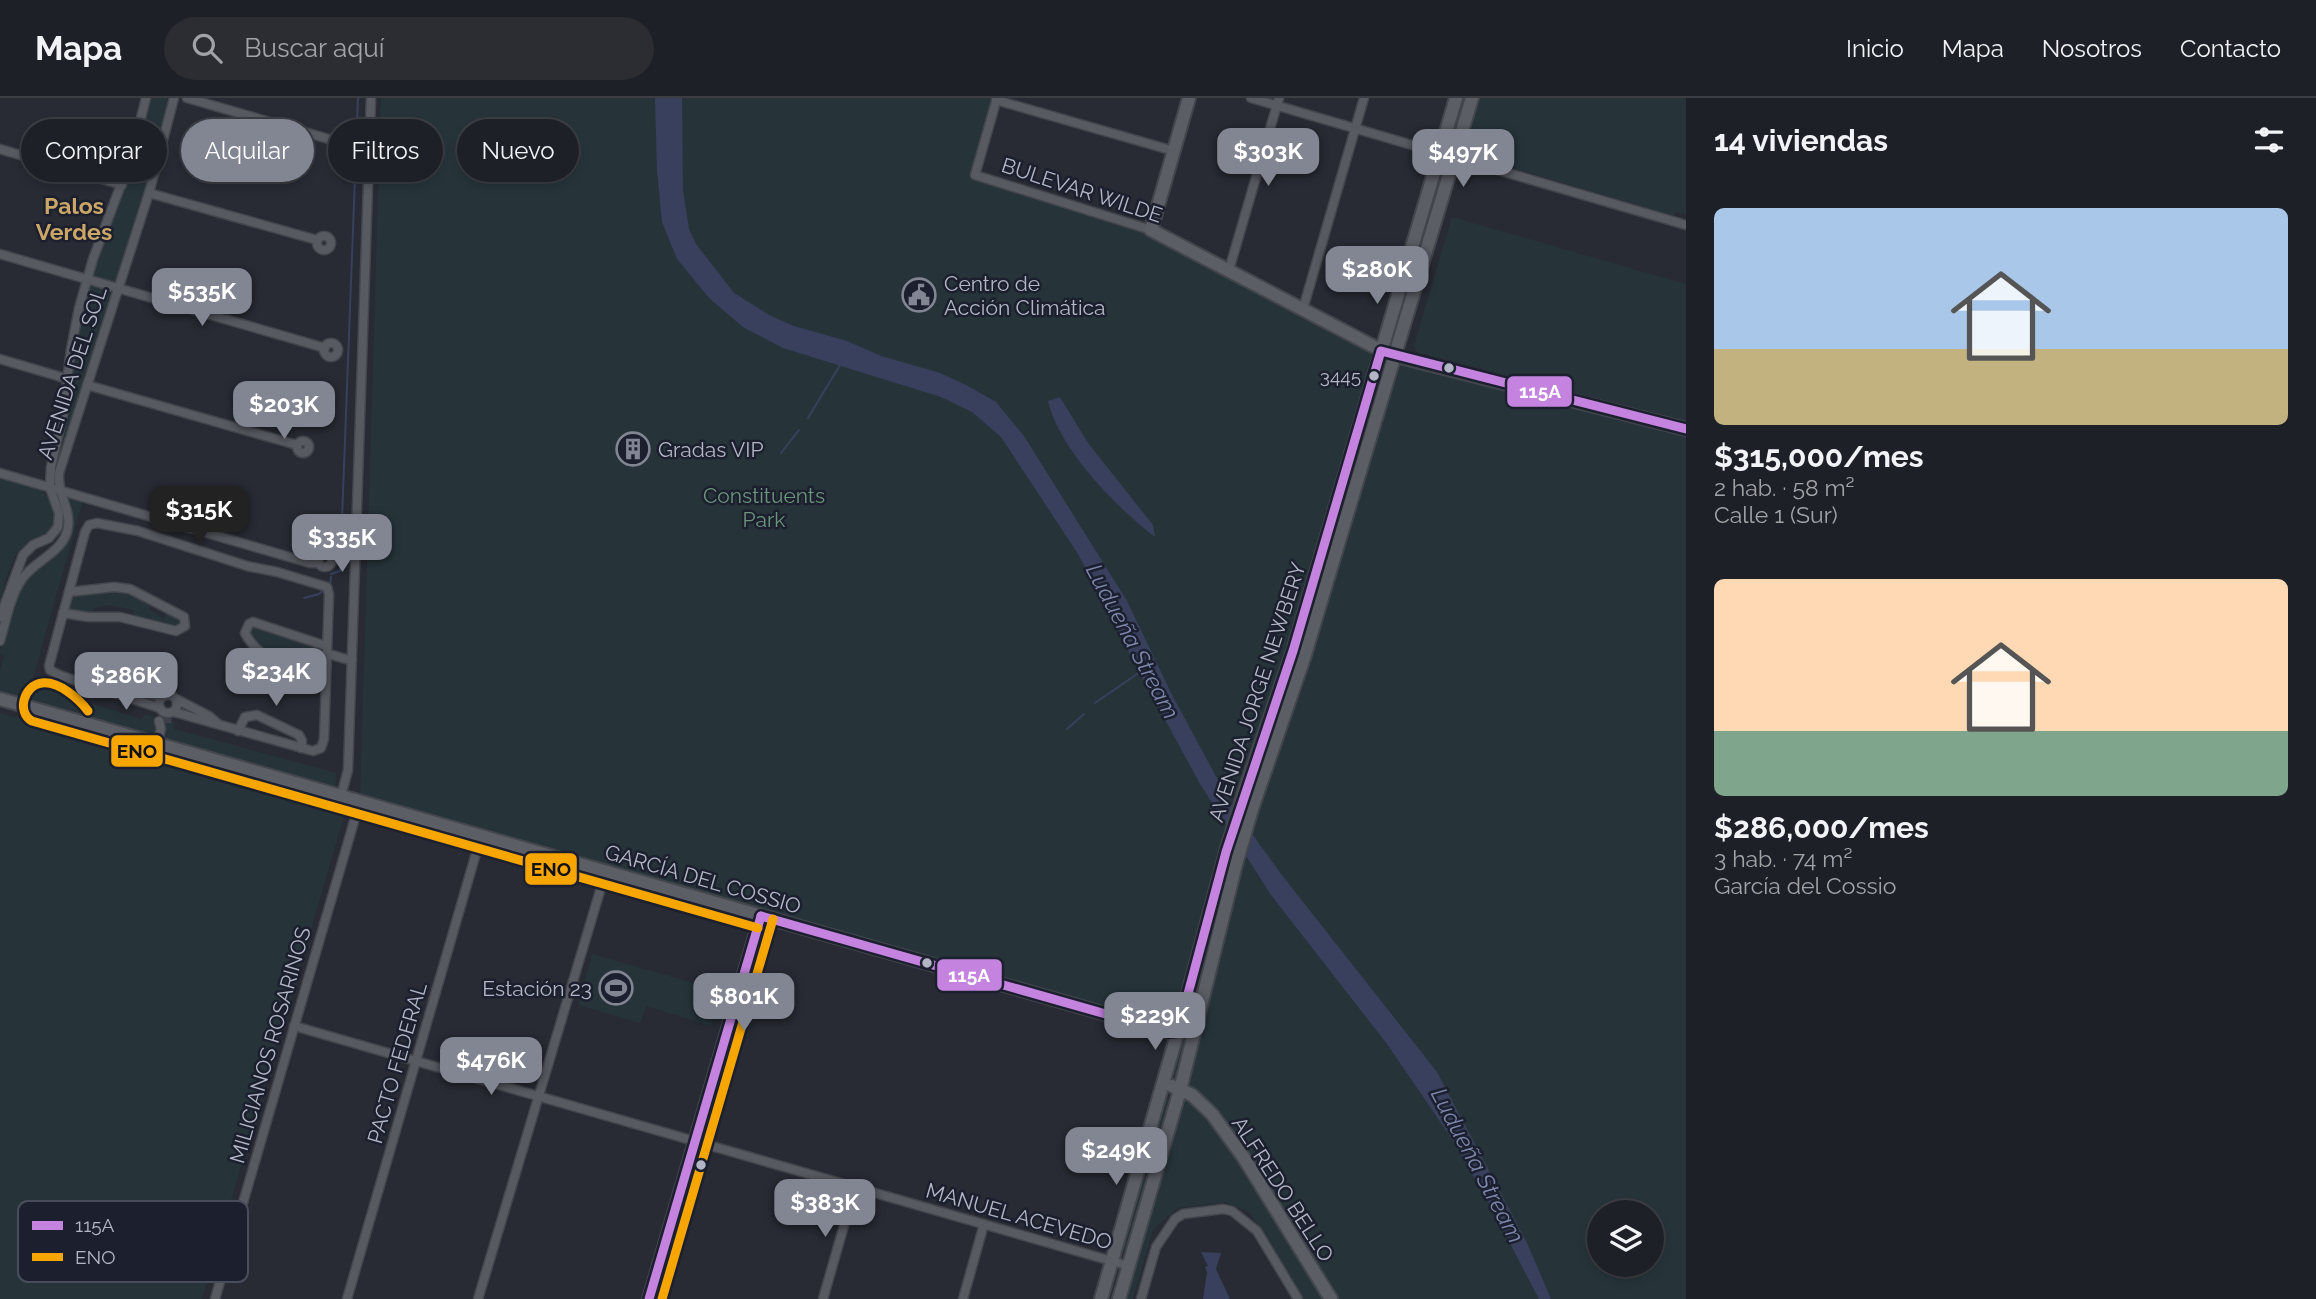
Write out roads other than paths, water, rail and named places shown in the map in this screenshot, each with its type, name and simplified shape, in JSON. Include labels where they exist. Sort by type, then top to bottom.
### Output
[{"type":"street","name":"AVENIDA DEL SOL","points":[[0,617],[23,555],[33,545],[48,538],[58,527],[59,513],[51,467],[62,415],[71,349],[87,279],[122,185],[146,98]]},
{"type":"street","name":"AVENIDA DEL SOL","points":[[0,640],[13,598],[23,577],[57,548],[68,529],[67,512],[55,489],[149,192],[174,98]]},
{"type":"street","points":[[187,98],[328,139]]},
{"type":"street","points":[[341,796],[348,770],[347,659],[371,98]]},
{"type":"street","points":[[1151,230],[1189,98]]},
{"type":"street","points":[[1251,98],[1277,102],[1355,129],[1686,225]]},
{"type":"street","points":[[1303,309],[1364,98]]},
{"type":"street","name":"AVENIDA JORGE NEWBERY","points":[[1101,1299],[1226,852],[1293,650],[1456,98]]},
{"type":"street","name":"AVENIDA JORGE NEWBERY","points":[[1119,1299],[1180,1090],[1252,809],[1304,658],[1472,98]]},
{"type":"street","points":[[997,99],[1174,151]]},
{"type":"street","name":"BULEVAR WILDE","points":[[997,99],[975,175],[1151,230],[1381,351],[1686,429]]},
{"type":"street","points":[[1229,270],[1277,102]]},
{"type":"street","points":[[0,149],[122,185]]},
{"type":"street","points":[[149,192],[317,240]]},
{"type":"street","points":[[0,254],[325,348]]},
{"type":"street","points":[[0,359],[68,379]]},
{"type":"street","points":[[87,385],[297,445]]},
{"type":"street","points":[[0,473],[310,563],[318,563]]},
{"type":"street","points":[[97,523],[138,531],[247,566],[327,587],[329,594],[323,744],[317,751],[219,725],[165,717],[102,688],[50,670],[49,660],[63,613],[85,532],[89,525],[97,523]]},
{"type":"street","points":[[63,613],[88,617],[120,617],[176,631],[184,626],[184,617],[130,589],[114,587],[69,592]]},
{"type":"street","points":[[325,676],[276,662],[255,646],[245,633],[249,624],[254,622],[347,659]]},
{"type":"street","points":[[326,664],[336,665],[347,659]]},
{"type":"street","points":[[102,688],[171,696],[209,716],[219,725]]},
{"type":"street","points":[[164,696],[159,703],[165,717]]},
{"type":"street","name":"GARCÍA DEL COSSIO","points":[[0,699],[1169,1032],[1195,1031]]},
{"type":"street","points":[[157,744],[165,717],[177,705],[176,699]]},
{"type":"street","points":[[238,731],[245,718],[257,715],[299,735],[301,748]]},
{"type":"street","name":"MILICIANOS ROSARINOS","points":[[243,1201],[360,802]]},
{"type":"street","name":"PACTO FEDERAL","points":[[347,1299],[481,836]]},
{"type":"street","points":[[478,1299],[606,871]]},
{"type":"street","points":[[649,1299],[761,916]]},
{"type":"street","name":"MANUEL ACEVEDO","points":[[294,1026],[1129,1266]]},
{"type":"street","name":"ALFREDO BELLO","points":[[1163,1083],[1192,1095],[1212,1114],[1236,1147],[1331,1299]]},
{"type":"street","points":[[823,1299],[855,1187]]},
{"type":"street","points":[[1141,1299],[1156,1247],[1175,1219],[1183,1214],[1223,1209],[1232,1211],[1257,1231],[1298,1299]]},
{"type":"street","points":[[963,1299],[984,1224]]},
{"type":"street","name":"MILICIANOS ROSARINOS","points":[[215,1299],[220,1282]]},
{"type":"water","name":"Ludueña Stream","points":[[655,98],[682,98],[683,191],[689,229],[696,244],[734,293],[769,315],[794,326],[847,341],[881,356],[940,373],[966,385],[996,402],[1024,436],[1127,601],[1171,693],[1232,806],[1281,874],[1437,1072],[1527,1243],[1551,1299],[1539,1299],[1452,1139],[1387,1044],[1271,895],[1200,784],[1078,554],[1001,437],[972,412],[941,397],[783,348],[743,327],[709,298],[677,259],[662,222]]},
{"type":"water","points":[[1060,397],[1088,443],[1153,525],[1155,537],[1123,510],[1076,457],[1054,419],[1048,401]]},
{"type":"water","points":[[1201,1252],[1221,1253],[1216,1269],[1230,1299],[1203,1299],[1207,1272],[1205,1267],[1208,1266]]},
{"type":"waterway","points":[[331,574],[340,571],[358,98]]},
{"type":"waterway","points":[[808,418],[840,365]]},
{"type":"waterway","points":[[781,453],[799,430]]},
{"type":"waterway","points":[[330,585],[331,577]]},
{"type":"waterway","points":[[304,598],[319,594],[325,589]]},
{"type":"waterway","name":"Ludueña Stream","points":[[1095,703],[1140,672]]},
{"type":"waterway","points":[[1067,729],[1084,714]]},
{"type":"tunnel","points":[[167,723],[168,718]]},
{"type":"place","name":"Centro de Acción Climática","points":[[919,295]]},
{"type":"place","name":"3445","points":[[1374,376]]},
{"type":"place","name":"Gradas VIP","points":[[633,449]]},
{"type":"place","name":"Estación 23","points":[[616,988]]},
{"type":"district","name":"Palos Verdes","points":[[74,218]]},
{"type":"park label","name":"Constituents Park","points":[[764,507]]}]
